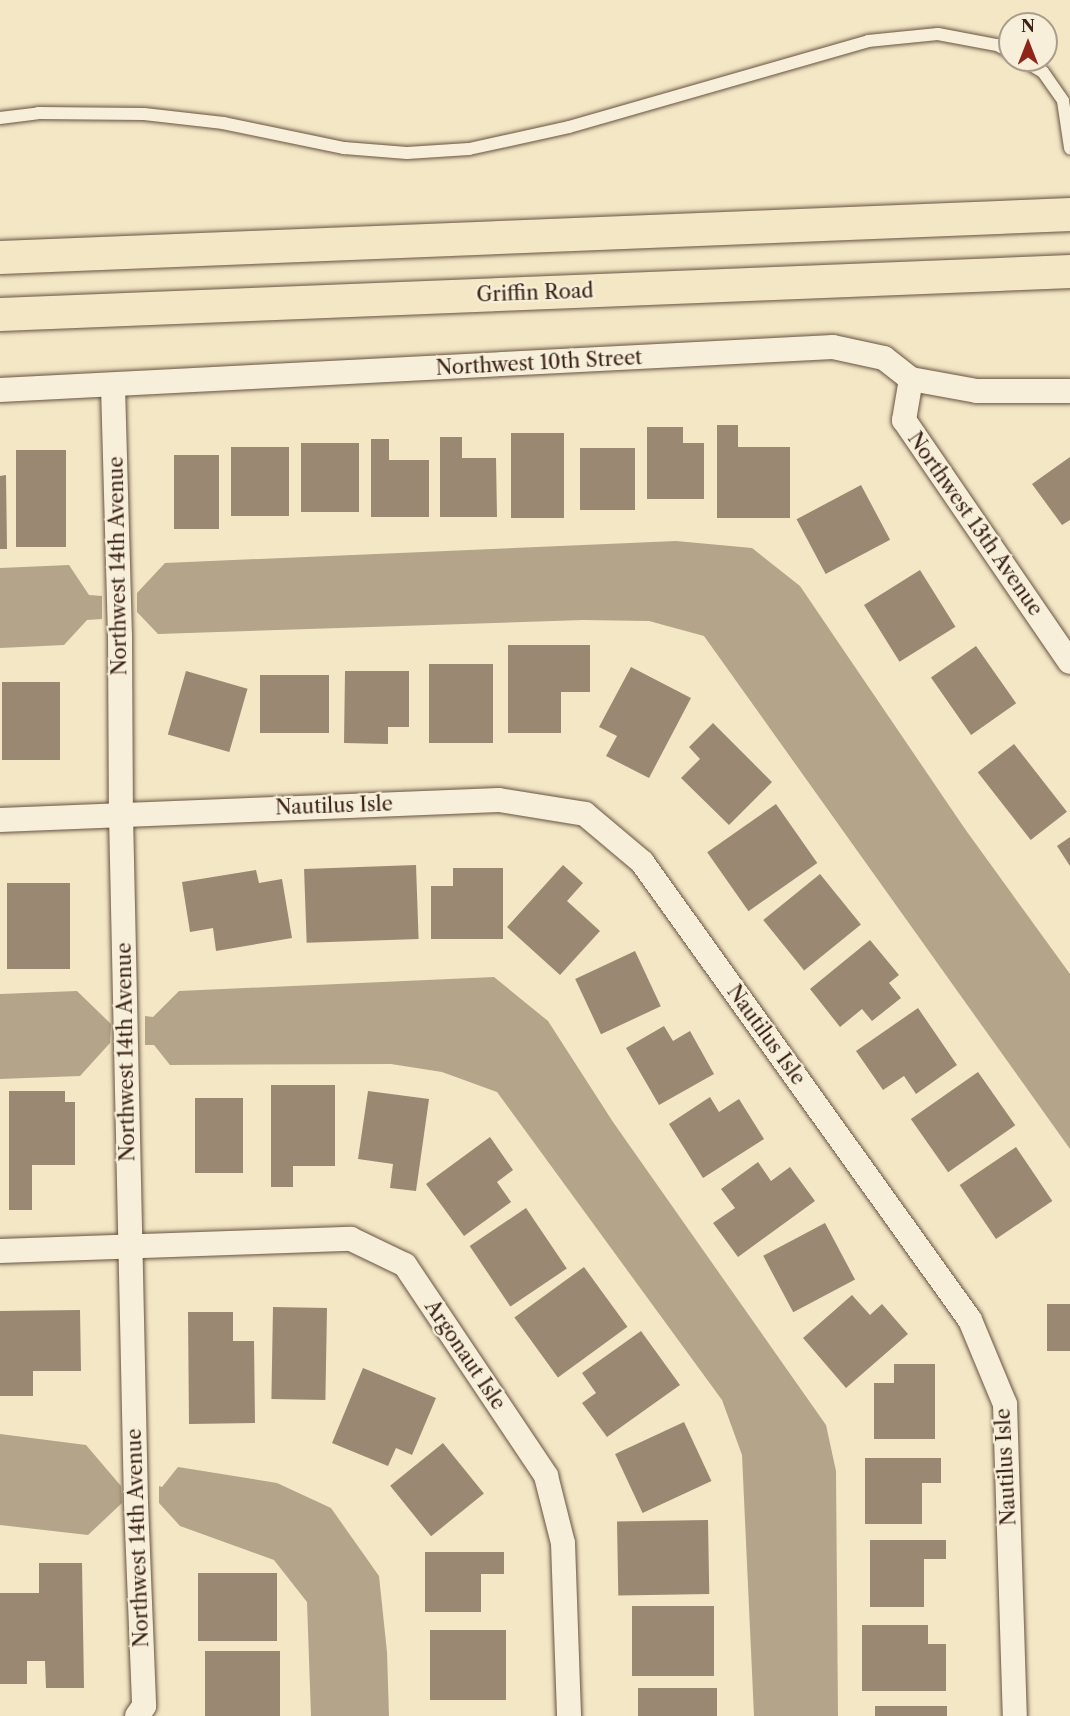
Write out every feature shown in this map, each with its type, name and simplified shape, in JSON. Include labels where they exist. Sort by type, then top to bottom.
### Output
[{"type":"main road","points":[[0,256],[1070,214]]},
{"type":"main road","name":"Griffin Road","points":[[0,314],[1070,271]]},
{"type":"street","name":"Northwest 10th Street","points":[[0,390],[113,386],[833,347],[884,358],[911,379],[977,391],[1070,391]]},
{"type":"street","name":"Northwest 13th Avenue","points":[[911,379],[904,420],[1070,662]]},
{"type":"street","name":"Northwest 14th Avenue","points":[[113,386],[120,636],[121,815],[136,1503],[144,1706],[137,1716]]},
{"type":"street","name":"Nautilus Isle","points":[[0,820],[499,800],[585,814],[642,862],[970,1320],[1005,1404],[1015,1716]]},
{"type":"street","name":"Argonaut Isle","points":[[0,1251],[351,1239],[405,1265],[546,1476],[563,1543],[569,1716]]},
{"type":"lane","points":[[0,118],[39,113],[144,114],[223,123],[344,148],[407,153],[469,149],[579,124],[868,41],[938,34],[998,46]]},
{"type":"lane","points":[[1043,72],[1063,101],[1070,148]]},
{"type":"shaded area","points":[[676,541],[752,548],[800,586],[965,829],[1070,974],[1070,1149],[704,636],[649,621],[583,620],[158,634],[137,612],[137,593],[165,563]]},
{"type":"shaded area","points":[[69,565],[89,595],[102,596],[102,619],[87,620],[64,645],[0,648],[0,568]]},
{"type":"shaded area","points":[[494,977],[548,1021],[613,1122],[826,1425],[836,1471],[838,1716],[754,1716],[742,1455],[722,1400],[497,1092],[442,1072],[391,1064],[170,1065],[154,1045],[145,1045],[145,1016],[153,1017],[179,991]]},
{"type":"shaded area","points":[[77,991],[111,1024],[110,1043],[80,1076],[0,1079],[0,994]]},
{"type":"shaded area","points":[[0,1434],[86,1445],[121,1486],[122,1503],[88,1535],[0,1525]]},
{"type":"shaded area","points":[[178,1467],[277,1483],[331,1508],[379,1576],[387,1652],[389,1716],[311,1716],[307,1602],[274,1560],[180,1526],[159,1503],[159,1486],[162,1487]]},
{"type":"building","points":[[717,425],[738,425],[738,447],[790,447],[790,518],[717,518]]},
{"type":"building","points":[[647,427],[683,427],[683,443],[704,443],[704,499],[647,499]]},
{"type":"building","points":[[511,433],[564,433],[564,518],[511,518]]},
{"type":"building","points":[[440,437],[462,437],[462,458],[496,458],[497,517],[440,517]]},
{"type":"building","points":[[371,439],[389,439],[389,460],[429,460],[429,517],[371,517]]},
{"type":"building","points":[[301,443],[359,443],[359,512],[301,512]]},
{"type":"building","points":[[231,447],[289,447],[289,516],[231,516]]},
{"type":"building","points":[[580,448],[635,448],[635,510],[580,510]]},
{"type":"building","points":[[16,450],[66,450],[66,547],[16,547]]},
{"type":"building","points":[[174,455],[219,455],[219,529],[174,529]]},
{"type":"building","points":[[1070,457],[1070,520],[1062,525],[1032,484]]},
{"type":"building","points":[[6,475],[7,549],[0,549],[0,476]]},
{"type":"building","points":[[861,485],[890,540],[826,574],[797,519]]},
{"type":"building","points":[[920,570],[956,627],[900,662],[864,605]]},
{"type":"building","points":[[508,645],[590,645],[590,692],[561,692],[561,733],[508,733]]},
{"type":"building","points":[[976,646],[1016,703],[971,735],[931,678]]},
{"type":"building","points":[[429,664],[493,664],[493,743],[429,743]]},
{"type":"building","points":[[631,667],[691,698],[649,778],[606,756],[617,736],[599,727]]},
{"type":"building","points":[[186,671],[248,689],[229,752],[168,734]]},
{"type":"building","points":[[345,671],[409,671],[409,727],[388,727],[388,744],[344,743]]},
{"type":"building","points":[[260,675],[329,675],[329,733],[260,733]]},
{"type":"building","points":[[2,682],[60,682],[60,760],[2,760]]},
{"type":"building","points":[[713,723],[772,782],[729,825],[681,778],[700,759],[689,747]]},
{"type":"building","points":[[1014,744],[1067,812],[1031,840],[978,772]]},
{"type":"building","points":[[776,804],[817,863],[748,911],[707,852]]},
{"type":"building","points":[[1070,837],[1070,866],[1057,846]]},
{"type":"building","points":[[416,865],[419,939],[307,943],[304,869]]},
{"type":"building","points":[[563,865],[583,883],[567,901],[600,931],[560,975],[507,927]]},
{"type":"building","points":[[453,868],[503,868],[503,939],[431,939],[431,886],[453,886]]},
{"type":"building","points":[[256,870],[259,883],[282,879],[292,938],[216,951],[213,928],[190,932],[182,882]]},
{"type":"building","points":[[820,874],[861,925],[804,970],[763,920]]},
{"type":"building","points":[[7,883],[70,883],[70,969],[7,969]]},
{"type":"building","points":[[870,940],[899,975],[889,983],[901,998],[872,1021],[862,1009],[840,1027],[810,989]]},
{"type":"building","points":[[635,951],[661,1006],[601,1034],[575,979]]},
{"type":"building","points":[[918,1008],[957,1065],[916,1094],[904,1076],[883,1090],[856,1051]]},
{"type":"building","points":[[664,1026],[673,1041],[690,1031],[714,1074],[659,1105],[626,1048]]},
{"type":"building","points":[[978,1072],[1015,1125],[948,1172],[911,1119]]},
{"type":"building","points":[[271,1085],[335,1085],[335,1166],[293,1166],[293,1187],[271,1187]]},
{"type":"building","points":[[9,1091],[65,1091],[65,1102],[75,1102],[75,1165],[32,1165],[32,1210],[9,1210]]},
{"type":"building","points":[[368,1091],[429,1099],[416,1191],[390,1188],[393,1164],[358,1159]]},
{"type":"building","points":[[710,1097],[719,1112],[739,1099],[764,1139],[703,1178],[669,1124]]},
{"type":"building","points":[[195,1098],[243,1098],[243,1173],[195,1173]]},
{"type":"building","points":[[490,1137],[513,1170],[497,1182],[511,1202],[464,1236],[426,1184]]},
{"type":"building","points":[[1016,1147],[1052,1201],[996,1239],[960,1185]]},
{"type":"building","points":[[758,1162],[771,1181],[790,1167],[815,1201],[738,1257],[713,1223],[735,1208],[721,1189]]},
{"type":"building","points":[[526,1208],[567,1269],[510,1307],[470,1246]]},
{"type":"building","points":[[825,1223],[855,1280],[793,1312],[763,1256]]},
{"type":"building","points":[[584,1267],[627,1327],[558,1377],[514,1318]]},
{"type":"building","points":[[852,1295],[870,1315],[882,1304],[908,1334],[846,1388],[803,1338]]},
{"type":"building","points":[[1047,1304],[1070,1304],[1070,1351],[1047,1351]]},
{"type":"building","points":[[273,1307],[327,1308],[325,1400],[271,1399]]},
{"type":"building","points":[[80,1310],[81,1371],[33,1371],[33,1396],[0,1396],[0,1311]]},
{"type":"building","points":[[188,1312],[233,1312],[233,1341],[254,1341],[255,1423],[189,1424]]},
{"type":"building","points":[[641,1331],[680,1385],[607,1437],[582,1403],[596,1393],[582,1373]]},
{"type":"building","points":[[894,1364],[935,1364],[935,1439],[874,1439],[874,1383],[894,1383]]},
{"type":"building","points":[[363,1368],[436,1398],[412,1455],[396,1448],[388,1466],[332,1443]]},
{"type":"building","points":[[684,1422],[711,1481],[643,1513],[615,1454]]},
{"type":"building","points":[[443,1443],[484,1494],[431,1536],[390,1486]]},
{"type":"building","points":[[865,1458],[941,1458],[941,1483],[922,1483],[922,1524],[865,1524]]},
{"type":"building","points":[[708,1520],[709,1594],[618,1596],[617,1522]]},
{"type":"building","points":[[870,1540],[946,1540],[946,1559],[924,1559],[924,1607],[870,1607]]},
{"type":"building","points":[[425,1552],[504,1552],[504,1574],[481,1574],[481,1612],[425,1612]]},
{"type":"building","points":[[39,1563],[82,1563],[84,1688],[46,1688],[45,1661],[27,1661],[27,1684],[0,1684],[0,1593],[39,1593]]},
{"type":"building","points":[[198,1573],[277,1573],[277,1641],[198,1641]]},
{"type":"building","points":[[632,1606],[714,1606],[714,1676],[632,1676]]},
{"type":"building","points":[[862,1625],[928,1625],[928,1644],[946,1644],[946,1691],[862,1691]]},
{"type":"building","points":[[430,1630],[506,1630],[506,1700],[430,1700]]},
{"type":"building","points":[[205,1651],[280,1651],[280,1716],[205,1716]]},
{"type":"building","points":[[638,1688],[717,1688],[717,1716],[638,1716]]},
{"type":"building","points":[[875,1706],[947,1706],[947,1716],[875,1716]]}]
